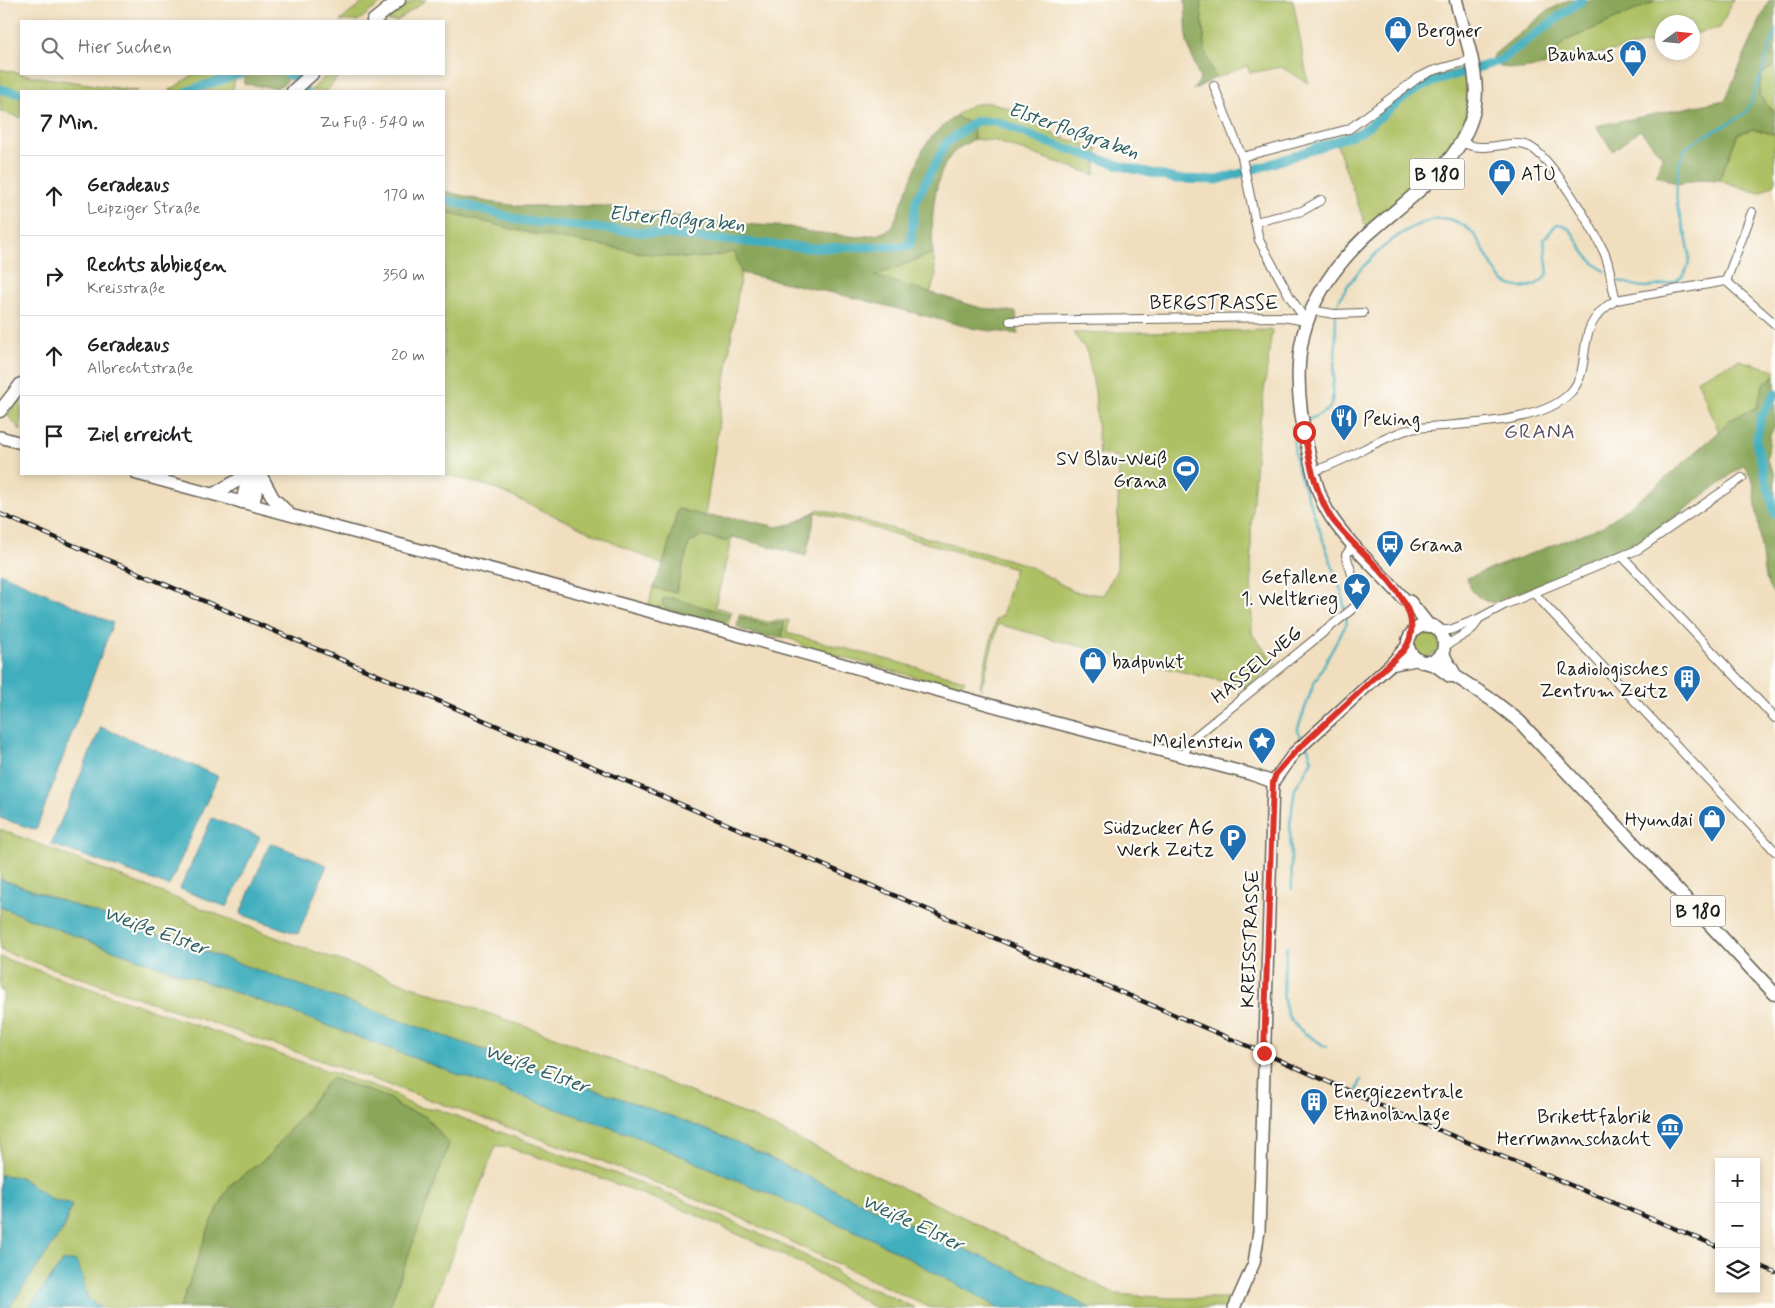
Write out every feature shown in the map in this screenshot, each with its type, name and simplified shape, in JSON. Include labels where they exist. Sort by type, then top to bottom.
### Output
[{"type":"main road","points":[[374,20],[399,0]]},
{"type":"main road","name":"B 180","points":[[1434,628],[1352,546],[1326,508],[1313,471],[1304,432],[1299,357],[1308,316],[1329,277],[1349,254],[1427,184],[1443,167],[1461,142],[1475,106],[1473,67],[1456,0]]},
{"type":"main road","points":[[294,90],[311,75]]},
{"type":"main road","points":[[1,410],[20,385]]},
{"type":"main road","points":[[0,437],[20,443]]},
{"type":"main road","points":[[141,475],[1250,774],[1273,782],[1283,766],[1302,746],[1390,665],[1420,627],[1434,628],[1444,638],[1444,650],[1455,676]]},
{"type":"main road","points":[[214,494],[247,475]]},
{"type":"main road","points":[[248,503],[249,475]]},
{"type":"main road","points":[[248,503],[260,475]]},
{"type":"main road","points":[[261,475],[273,498],[288,514]]},
{"type":"main road","name":"B 180","points":[[1404,598],[1411,617],[1410,639]]},
{"type":"main road","points":[[1410,639],[1410,653],[1422,661]]},
{"type":"main road","points":[[1390,665],[1437,660],[1444,650]]},
{"type":"main road","name":"B 180","points":[[1422,661],[1435,665],[1450,676],[1455,676],[1492,700],[1523,725],[1775,994]]},
{"type":"main road","name":"KREISSTRASSE","points":[[1234,1306],[1254,1263],[1259,1232],[1273,782]]},
{"type":"street","points":[[1242,157],[1349,130],[1418,78],[1473,67]]},
{"type":"street","name":"BERGSTRASSE","points":[[1214,86],[1242,157],[1259,240],[1290,297],[1308,316]]},
{"type":"street","points":[[1461,142],[1471,147],[1485,148],[1518,144],[1529,146],[1548,162],[1562,181],[1604,252],[1616,300]]},
{"type":"street","points":[[1255,222],[1302,211],[1321,200]]},
{"type":"street","points":[[1726,281],[1752,212]]},
{"type":"street","points":[[1313,471],[1408,429],[1516,418],[1547,409],[1572,391],[1580,376],[1586,339],[1593,320],[1602,308],[1616,300],[1726,281]]},
{"type":"street","points":[[1726,281],[1775,324]]},
{"type":"street","points":[[1308,316],[1363,313]]},
{"type":"street","name":"BERGSTRASSE","points":[[1010,321],[1308,316]]},
{"type":"street","points":[[1434,628],[1450,630],[1478,619],[1504,605],[1641,548],[1742,478]]},
{"type":"street","name":"HASSELWEG","points":[[1182,757],[1191,740],[1347,614],[1360,600],[1347,562],[1346,555],[1352,546]]},
{"type":"street","points":[[1622,556],[1775,718]]},
{"type":"street","points":[[1534,593],[1775,851]]},
{"type":"street","points":[[1444,650],[1469,631],[1478,619]]},
{"type":"green space","points":[[366,0],[385,0],[359,20],[341,20]]},
{"type":"green space","points":[[413,0],[426,0],[398,20],[388,20]]},
{"type":"green space","points":[[1185,0],[1200,0],[1206,55],[1215,78],[1193,90],[1200,80],[1187,42]]},
{"type":"green space","points":[[1200,0],[1293,0],[1308,83],[1281,67],[1250,73],[1247,66],[1215,78],[1206,56]]},
{"type":"green space","points":[[1568,0],[1654,0],[1652,3],[1565,41],[1542,66],[1522,69],[1500,67],[1492,56],[1546,12]]},
{"type":"green space","points":[[1654,0],[1733,0],[1720,28],[1700,32],[1700,15],[1655,15],[1655,42],[1542,66],[1565,41],[1652,3]]},
{"type":"green space","points":[[1769,0],[1775,0],[1775,66],[1762,73],[1759,95],[1775,113],[1773,134],[1753,129],[1738,134],[1719,180],[1701,179],[1678,184],[1656,175],[1662,156],[1640,130],[1613,151],[1596,126],[1725,100]]},
{"type":"green space","points":[[1775,66],[1775,113],[1759,95],[1762,73]]},
{"type":"green space","points":[[1464,68],[1469,106],[1464,125],[1455,142],[1429,175],[1366,227],[1335,139],[1357,131],[1415,85],[1431,77]]},
{"type":"green space","points":[[0,69],[20,73],[20,75],[131,90],[20,90],[20,118],[0,111]]},
{"type":"green space","points":[[193,75],[235,75],[233,90],[170,90]]},
{"type":"green space","points":[[243,75],[293,75],[276,88],[244,84]]},
{"type":"green space","points":[[327,75],[339,75],[328,90],[311,90]]},
{"type":"green space","points":[[989,102],[1012,109],[1059,137],[1098,148],[1095,175],[995,141],[974,139],[973,125],[955,116],[971,105]]},
{"type":"green space","points":[[955,116],[973,125],[974,139],[954,152],[941,173],[934,200],[933,253],[875,276],[981,308],[1016,312],[1018,334],[976,329],[860,299],[741,273],[735,252],[710,257],[684,258],[644,253],[524,232],[445,211],[445,191],[488,202],[519,206],[604,206],[724,223],[790,227],[809,232],[859,237],[879,234],[892,228],[923,149],[933,135]]},
{"type":"green space","points":[[1753,129],[1773,134],[1775,132],[1775,184],[1759,193],[1719,180],[1738,134]]},
{"type":"green space","points":[[445,211],[524,232],[644,253],[684,258],[710,257],[735,251],[741,273],[705,516],[678,509],[663,565],[491,487],[445,475]]},
{"type":"green space","points":[[933,253],[936,275],[930,293],[874,276]]},
{"type":"green space","name":"SV Blau-Weiß Grana","points":[[1272,330],[1257,445],[1251,528],[1252,634],[1276,664],[1247,687],[1115,656],[998,624],[981,690],[980,685],[996,619],[1002,616],[1015,568],[816,512],[800,520],[819,509],[1014,561],[1031,567],[1075,592],[1103,595],[1117,569],[1119,457],[1099,454],[1095,391],[1087,351],[1073,333]]},
{"type":"green space","points":[[1739,360],[1775,370],[1775,375],[1763,385],[1757,407],[1728,421],[1719,432],[1697,379]]},
{"type":"green space","points":[[1775,375],[1775,426],[1770,435],[1767,460],[1775,474],[1775,597],[1765,579],[1753,481],[1744,465],[1671,520],[1617,554],[1493,603],[1483,600],[1470,588],[1467,578],[1603,526],[1653,489],[1719,432],[1728,421],[1757,407],[1763,385]]},
{"type":"green space","points":[[20,398],[20,430],[7,415]]},
{"type":"green space","points":[[678,509],[705,516],[742,519],[777,527],[792,524],[816,512],[806,556],[733,537],[725,541],[701,536],[689,543],[676,592],[653,588],[663,565]]},
{"type":"green space","points":[[705,536],[725,541],[732,537],[715,607],[732,612],[728,624],[724,626],[650,607],[649,604],[653,588],[676,592],[689,543],[696,538]]},
{"type":"green space","points":[[671,598],[729,614],[724,622],[719,623],[665,608],[662,604],[663,599]]},
{"type":"green space","points":[[739,614],[767,622],[789,620],[787,633],[965,680],[960,687],[953,687],[807,648],[794,640],[782,637],[784,623],[768,625],[739,617]]},
{"type":"green space","points":[[739,617],[768,625],[784,623],[782,637],[761,636],[739,629],[737,627]]},
{"type":"green space","points":[[1426,631],[1435,635],[1439,644],[1435,653],[1426,657],[1417,653],[1413,644],[1417,635]]},
{"type":"green space","points":[[0,829],[285,941],[555,1037],[754,1118],[959,1215],[1116,1294],[1169,1298],[1226,1298],[1240,1308],[1090,1308],[1045,1285],[864,1204],[730,1139],[676,1118],[0,879]]},
{"type":"green space","points":[[0,907],[96,944],[289,1011],[454,1073],[635,1136],[869,1237],[1000,1308],[930,1308],[739,1217],[597,1159],[299,1053],[0,950]]},
{"type":"green space","points":[[0,957],[397,1095],[415,1106],[437,1109],[652,1187],[736,1223],[834,1269],[841,1277],[852,1283],[875,1289],[915,1308],[875,1308],[800,1263],[689,1212],[587,1173],[504,1146],[496,1146],[431,1308],[389,1308],[449,1144],[425,1116],[400,1108],[389,1098],[331,1078],[269,1156],[230,1185],[210,1225],[180,1308],[101,1308],[87,1298],[82,1275],[63,1261],[29,1308],[9,1308],[64,1228],[72,1204],[52,1200],[20,1177],[0,1175],[0,1005],[5,992],[0,990]]},
{"type":"green space","points":[[331,1078],[389,1098],[400,1108],[425,1116],[449,1144],[389,1308],[180,1308],[210,1225],[230,1185],[269,1156]]},
{"type":"water","points":[[0,573],[113,623],[36,830],[0,818]]},
{"type":"water","points":[[101,727],[218,776],[169,886],[51,844]]},
{"type":"water","points":[[212,818],[260,837],[227,907],[180,889]]},
{"type":"water","points":[[270,843],[327,865],[298,934],[240,914]]},
{"type":"water","points":[[0,879],[676,1118],[730,1139],[864,1204],[1045,1285],[1090,1308],[1000,1308],[869,1237],[635,1136],[454,1073],[289,1011],[96,944],[0,907]]},
{"type":"water","points":[[0,1175],[20,1177],[52,1200],[72,1204],[64,1228],[9,1308],[0,1308]]},
{"type":"water","points":[[63,1261],[76,1261],[82,1275],[87,1298],[101,1308],[29,1308]]},
{"type":"waterway","name":"Elsterfloßgraben","points":[[445,199],[524,221],[810,248],[910,246],[916,200],[946,143],[976,121],[996,121],[1046,142],[1125,167],[1176,179],[1217,180],[1265,166],[1361,132],[1402,99],[1424,85],[1499,61],[1582,0]]},
{"type":"waterway","points":[[1619,281],[1650,287],[1671,282],[1684,274],[1688,266],[1689,249],[1677,204],[1678,177],[1684,151],[1694,142],[1745,113],[1757,87],[1775,31]]},
{"type":"waterway","name":"Elsterfloßgraben","points":[[191,90],[236,75]]},
{"type":"waterway","name":"Elsterfloßgraben","points":[[290,75],[300,79],[305,90]]},
{"type":"waterway","name":"Elsterfloßgraben","points":[[0,89],[20,94]]},
{"type":"waterway","points":[[1306,421],[1328,410],[1332,403],[1336,311],[1343,293],[1368,262],[1384,247],[1420,224],[1437,219],[1452,220],[1461,224],[1474,234],[1501,279],[1516,287],[1528,287],[1538,283],[1548,274],[1544,239],[1557,224],[1567,227],[1586,255],[1604,271]]},
{"type":"waterway","name":"Elsterfloßgraben","points":[[1775,394],[1761,417],[1756,442],[1775,514]]},
{"type":"waterway","points":[[1299,424],[1292,427],[1296,464],[1342,593],[1347,623],[1314,683],[1298,728],[1298,732],[1304,740]]},
{"type":"waterway","points":[[1292,889],[1290,824],[1295,789],[1312,760],[1307,745]]},
{"type":"waterway","points":[[1287,947],[1283,985],[1287,1013],[1298,1028],[1326,1047]]},
{"type":"waterway","points":[[1357,1090],[1361,1080]]},
{"type":"railway","points":[[0,514],[1264,1053],[1393,1111],[1715,1245]]},
{"type":"railway","points":[[1760,1266],[1775,1272]]},
{"type":"place","name":"Bergner","points":[[1398,54]]},
{"type":"place","name":"Bauhaus","points":[[1633,78]]},
{"type":"place","name":"ATU","points":[[1502,197]]},
{"type":"place","name":"Peking","points":[[1344,442]]},
{"type":"place","name":"SV Blau-Weiß Grana","points":[[1186,493]]},
{"type":"place","name":"Grana","points":[[1390,568]]},
{"type":"place","name":"Gefallene 1. Weltkrieg","points":[[1357,611]]},
{"type":"place","name":"badpunkt","points":[[1093,685]]},
{"type":"place","name":"Radiologisches Zentrum Zeitz","points":[[1687,703]]},
{"type":"place","name":"Meilenstein","points":[[1262,765]]},
{"type":"place","name":"Hyundai","points":[[1712,843]]},
{"type":"place","name":"Südzucker AG Werk Zeitz","points":[[1233,862]]},
{"type":"place","name":"Energiezentrale Ethanolanlage","points":[[1314,1126]]},
{"type":"place","name":"Brikettfabrik Herrmannschacht","points":[[1670,1151]]},
{"type":"district","name":"GRANA","points":[[1540,431]]},
{"type":"route","points":[[1264,1053],[1273,782],[1276,774],[1294,753],[1404,650],[1412,633],[1411,617],[1404,598],[1339,528],[1326,508],[1313,471],[1304,432]]},
{"type":"water label","name":"Weiße Elster","points":[[156,930]]},
{"type":"water label","name":"Weiße Elster","points":[[537,1068]]},
{"type":"water label","name":"Weiße Elster","points":[[913,1222]]}]
